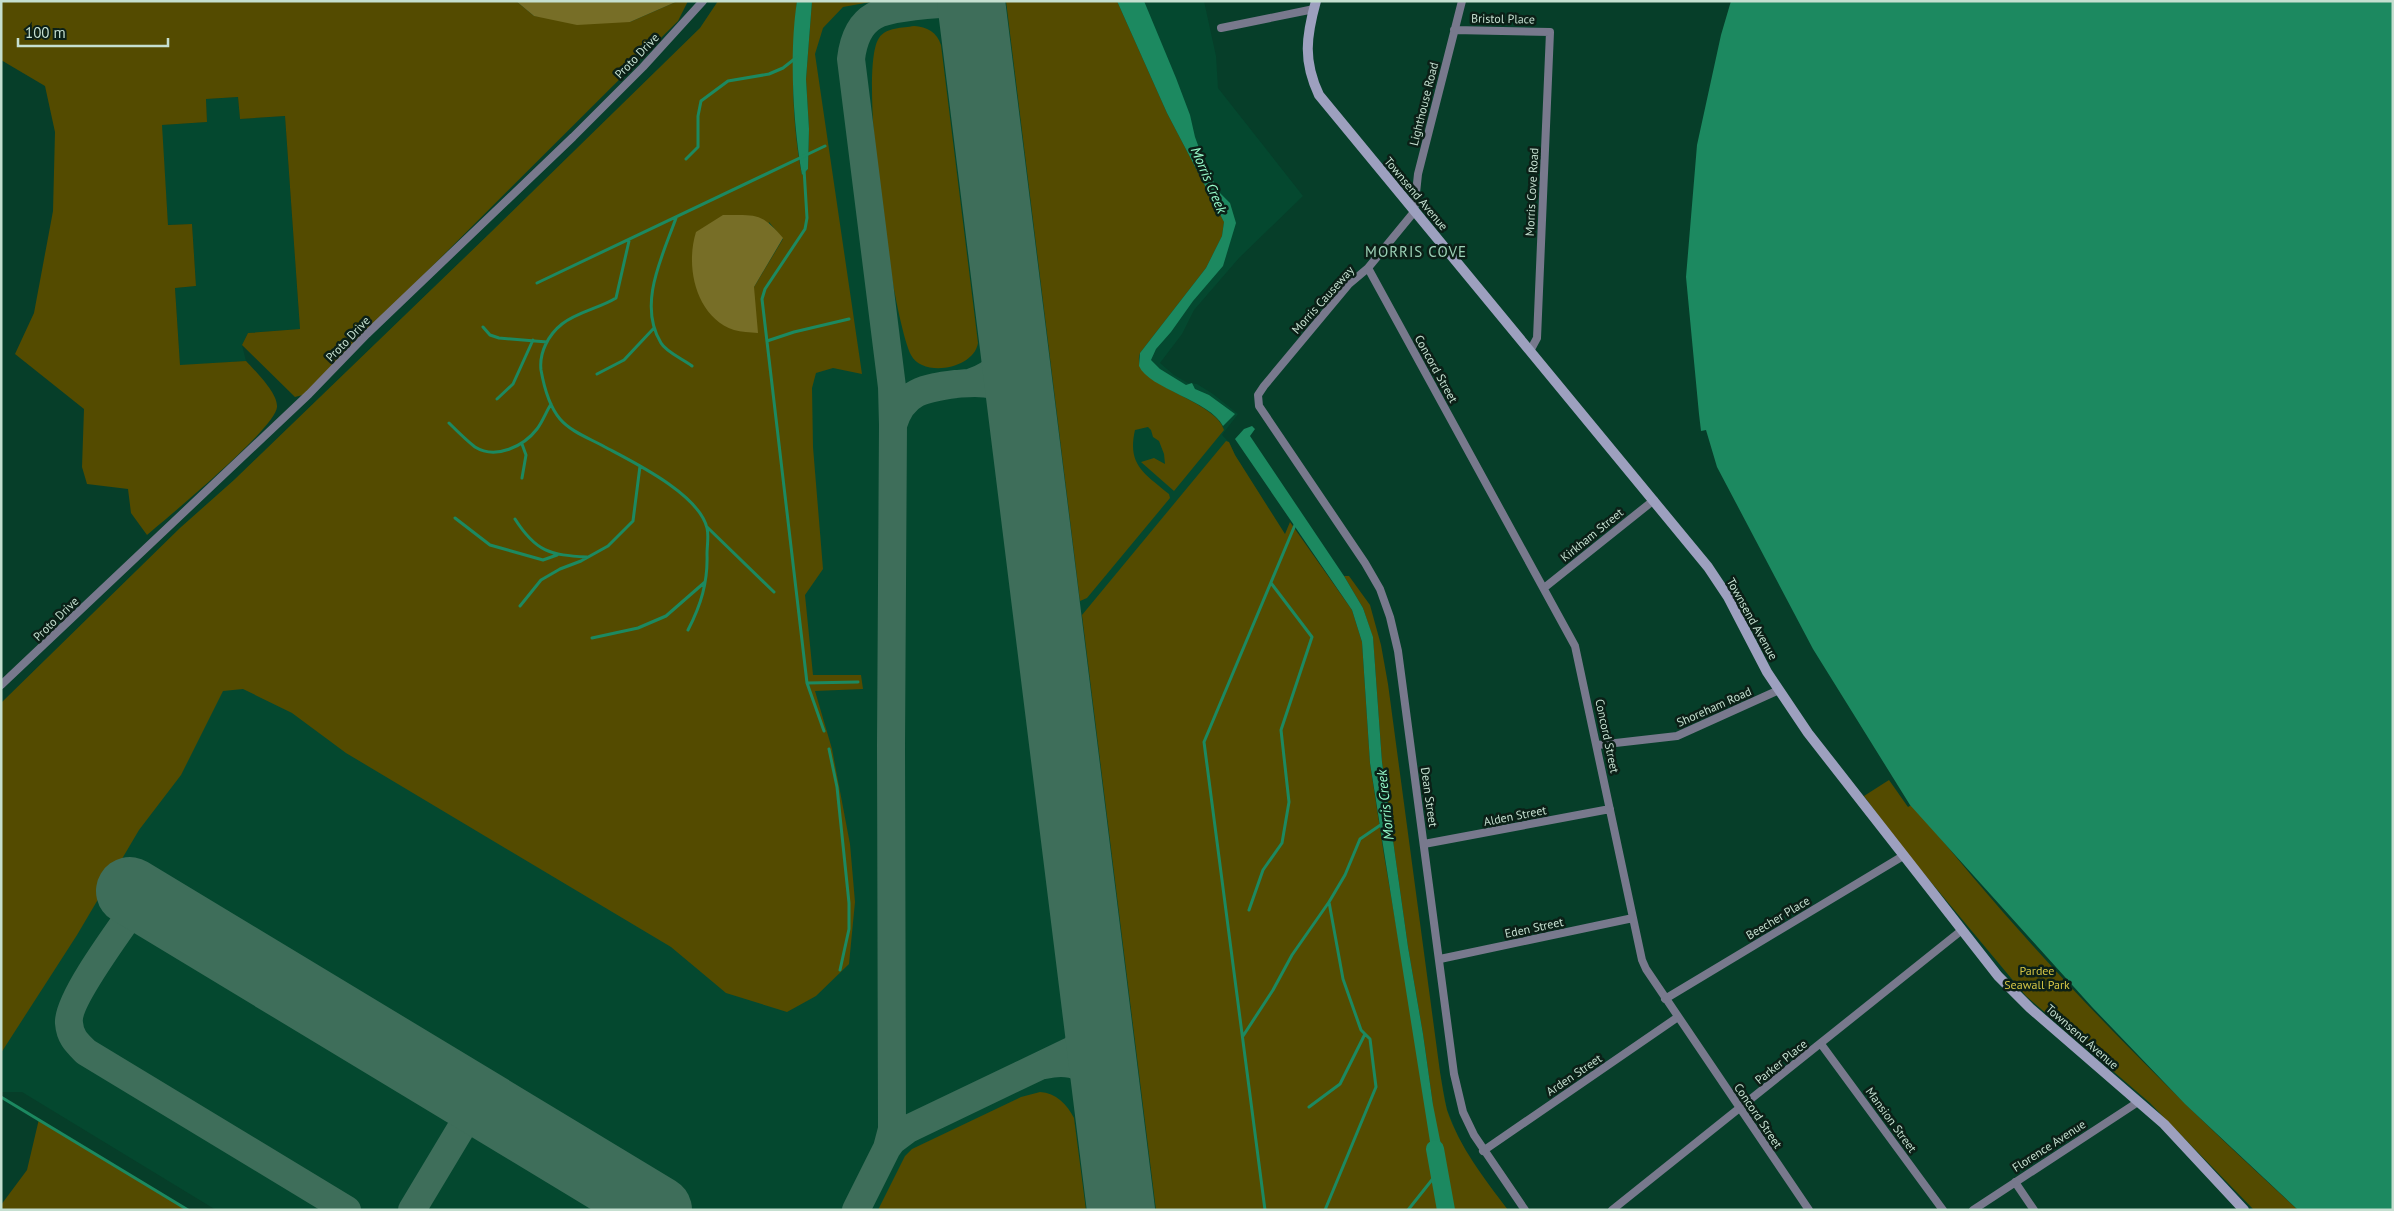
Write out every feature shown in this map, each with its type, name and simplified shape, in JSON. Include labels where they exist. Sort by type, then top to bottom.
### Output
[{"type":"main road","name":"Townsend Avenue","points":[[1315,5],[1308,35],[1307,59],[1310,77],[1318,96],[1654,500],[1720,584],[1779,690],[1830,763],[1998,976],[2030,1008],[2164,1124],[2244,1210]]},
{"type":"street","name":"Proto Drive","points":[[1,685],[309,394],[367,334],[573,137],[649,60],[703,1]]},
{"type":"street","name":"Lighthouse Road","points":[[1414,212],[1418,174],[1462,1]]},
{"type":"street","points":[[1220,28],[1315,5]]},
{"type":"street","name":"Bristol Place","points":[[1454,30],[1550,32]]},
{"type":"street","name":"Morris Cove Road","points":[[1530,351],[1537,338],[1550,32]]},
{"type":"street","name":"Morris Causeway","points":[[1259,406],[1258,395],[1264,386],[1350,284],[1368,268],[1414,212]]},
{"type":"street","name":"Concord Street","points":[[1368,268],[1575,646],[1598,745],[1642,960],[1665,999],[1809,1210]]},
{"type":"street","name":"Dean Street","points":[[1259,406],[1324,500],[1380,589],[1390,616],[1398,651],[1454,1074],[1463,1112],[1483,1151],[1525,1210]]},
{"type":"street","name":"Kirkham Street","points":[[1544,588],[1654,500]]},
{"type":"street","name":"Shoreham Road","points":[[1598,745],[1678,736],[1779,690]]},
{"type":"street","name":"Alden Street","points":[[1424,844],[1610,809]]},
{"type":"street","name":"Beecher Place","points":[[1665,999],[1903,856]]},
{"type":"street","name":"Eden Street","points":[[1440,959],[1633,918]]},
{"type":"street","name":"Parker Place","points":[[1612,1210],[1962,930]]},
{"type":"street","name":"Arden Street","points":[[1483,1151],[1678,1017]]},
{"type":"street","name":"Mansion Street","points":[[1821,1044],[1943,1210]]},
{"type":"street","name":"Florence Avenue","points":[[1973,1210],[2138,1102]]},
{"type":"street","points":[[2015,1182],[2034,1210]]},
{"type":"shaded area","points":[[516,1],[678,1],[630,22],[577,25],[534,16]]},
{"type":"shaded area","points":[[718,1],[1204,1],[1216,56],[1218,88],[1303,196],[1239,258],[1194,310],[1182,334],[1160,363],[1174,375],[1188,383],[1197,384],[1213,394],[1238,414],[1222,435],[1229,442],[1235,455],[1285,535],[1376,818],[1393,828],[1447,1109],[1472,1163],[1508,1210],[216,1210],[22,1092],[1,1092],[1,703],[180,528],[234,480],[489,234],[700,28]]},
{"type":"shaded area","points":[[238,97],[240,119],[285,116],[300,329],[248,333],[242,345],[246,361],[180,366],[175,288],[196,286],[192,224],[168,225],[161,125],[207,122],[206,99]]},
{"type":"shaded area","points":[[723,215],[751,215],[763,219],[783,238],[754,287],[758,333],[734,330],[721,323],[710,314],[702,303],[697,289],[693,275],[692,260],[696,232]]},
{"type":"green space","points":[[1,1],[516,1],[534,16],[630,22],[678,1],[688,1],[678,21],[303,395],[295,397],[242,345],[248,333],[300,329],[285,116],[240,119],[238,97],[206,99],[207,122],[162,125],[168,225],[192,224],[196,286],[175,288],[180,365],[246,361],[270,389],[274,395],[277,407],[272,418],[241,452],[147,535],[131,513],[128,489],[87,484],[82,467],[84,409],[15,354],[34,313],[53,211],[55,132],[45,86],[1,60]]},
{"type":"green space","points":[[718,1],[797,1],[793,88],[798,154],[802,175],[808,169],[809,129],[806,79],[812,1],[876,1],[843,7],[823,28],[815,54],[862,374],[833,368],[816,373],[812,388],[813,447],[823,569],[805,595],[813,675],[861,675],[863,689],[815,691],[832,749],[850,844],[855,902],[849,964],[816,996],[787,1012],[726,993],[671,947],[346,753],[292,713],[243,689],[223,691],[181,775],[139,830],[77,935],[1,1053],[1,703],[180,528],[234,480],[489,234],[700,28]],"holes":[[[769,222],[783,239],[754,287]]]},
{"type":"green space","points":[[1006,1],[1117,1],[1167,113],[1224,222],[1222,236],[1206,268],[1140,353],[1140,364],[1147,374],[1159,383],[1206,409],[1218,419],[1224,430],[1174,491],[1141,462],[1154,458],[1165,464],[1164,454],[1159,441],[1153,437],[1148,427],[1135,430],[1133,452],[1136,460],[1145,474],[1169,494],[1170,498],[1087,598],[1080,601]]},
{"type":"green space","points":[[914,26],[931,31],[941,45],[978,343],[968,359],[948,367],[936,368],[917,362],[911,355],[903,332],[887,246],[874,142],[873,59],[879,38],[890,30]]},
{"type":"green space","points":[[1226,441],[1229,442],[1235,455],[1285,534],[1290,522],[1352,610],[1362,642],[1370,763],[1384,855],[1415,1035],[1433,1105],[1382,762],[1373,638],[1363,608],[1344,576],[1349,576],[1370,605],[1381,645],[1388,684],[1440,1072],[1447,1110],[1466,1150],[1508,1210],[1156,1210],[1082,615]]},
{"type":"green space","name":"Pardee Seawall Park","points":[[1889,780],[1908,807],[1913,804],[2003,912],[2097,1015],[2196,1114],[2298,1210],[2254,1210],[2150,1103],[2026,996],[1905,851],[1864,796]]},
{"type":"green space","points":[[1040,1092],[1060,1100],[1074,1118],[1086,1210],[878,1210],[905,1156],[912,1149],[1021,1097]]},
{"type":"green space","points":[[39,1119],[187,1210],[1,1210],[1,1205],[27,1170]]},
{"type":"water","points":[[797,1],[812,1],[806,79],[809,129],[808,169],[802,175],[796,134],[793,88],[793,43]]},
{"type":"water","points":[[1117,1],[1144,1],[1190,115],[1195,137],[1206,167],[1219,192],[1230,203],[1236,223],[1223,266],[1156,349],[1151,360],[1160,369],[1186,385],[1192,383],[1195,389],[1209,395],[1235,414],[1223,426],[1206,409],[1155,381],[1145,374],[1139,366],[1140,353],[1206,268],[1222,236],[1224,222],[1167,113]]},
{"type":"water","points":[[1731,1],[2393,1],[2393,1210],[2298,1210],[2185,1104],[2092,1007],[1910,805],[1813,649],[1717,467],[1706,430],[1701,431],[1686,277],[1697,145],[1721,35]]},
{"type":"water","points":[[1252,426],[1255,429],[1250,436],[1344,576],[1363,608],[1373,637],[1382,762],[1408,947],[1433,1105],[1445,1165],[1439,1171],[1434,1167],[1370,763],[1362,642],[1352,610],[1235,439],[1244,429]]},
{"type":"waterway","points":[[686,159],[698,147],[698,116],[701,101],[728,81],[769,74],[783,68],[797,57]]},
{"type":"waterway","points":[[537,283],[825,146]]},
{"type":"waterway","points":[[804,169],[807,218],[805,229],[765,289],[762,299],[807,683],[824,731]]},
{"type":"waterway","points":[[676,218],[659,264],[652,296],[651,312],[654,328],[663,346],[692,366]]},
{"type":"waterway","points":[[629,241],[616,298],[575,316],[557,328],[543,351],[541,370],[545,390],[550,402],[556,414],[565,424],[664,480],[692,503],[701,515],[708,534],[705,584],[697,612],[688,630]]},
{"type":"waterway","points":[[767,341],[794,332],[849,319]]},
{"type":"waterway","points":[[483,327],[490,335],[499,338],[547,342]]},
{"type":"waterway","points":[[597,374],[624,360],[654,328]]},
{"type":"waterway","points":[[497,399],[513,384],[533,340]]},
{"type":"waterway","points":[[449,423],[475,447],[483,451],[500,452],[525,441],[539,426],[551,404]]},
{"type":"waterway","points":[[522,444],[526,455],[522,478]]},
{"type":"waterway","points":[[520,606],[541,580],[608,546],[633,521],[640,466]]},
{"type":"waterway","points":[[455,518],[490,545],[543,560],[557,555]]},
{"type":"waterway","points":[[515,519],[530,539],[545,550],[563,555],[587,557]]},
{"type":"waterway","points":[[1265,1210],[1204,742],[1295,525]]},
{"type":"waterway","points":[[707,527],[774,592]]},
{"type":"waterway","points":[[592,638],[638,628],[666,616],[705,582]]},
{"type":"waterway","points":[[1249,910],[1263,870],[1282,843],[1289,802],[1281,730],[1312,637],[1271,583]]},
{"type":"waterway","points":[[807,683],[858,682]]},
{"type":"waterway","points":[[829,749],[837,787],[849,903],[849,929],[840,970]]},
{"type":"waterway","points":[[1243,1036],[1273,990],[1292,955],[1329,902],[1345,875],[1360,839],[1382,824]]},
{"type":"waterway","points":[[1325,1210],[1376,1087],[1370,1039],[1361,1030],[1343,979],[1329,902]]},
{"type":"waterway","points":[[1309,1107],[1340,1084],[1365,1034]]},
{"type":"waterway","points":[[1,1097],[188,1210]]},
{"type":"waterway","name":"Morris Creek","points":[[1435,1149],[1446,1210]]},
{"type":"waterway","points":[[1408,1210],[1439,1171]]},
{"type":"taxiway","points":[[856,1210],[887,1148],[892,1129],[891,745],[893,425],[892,387],[851,59],[857,34],[864,24],[874,16],[907,7],[971,2]]},
{"type":"taxiway","points":[[972,382],[988,375],[999,365],[1004,359],[1013,335]]},
{"type":"taxiway","points":[[893,425],[897,414],[909,398],[934,387],[956,384],[981,383],[995,386],[1006,394],[1022,413]]},
{"type":"taxiway","points":[[142,898],[99,960],[77,997],[69,1023],[74,1039],[86,1052],[347,1210]]},
{"type":"taxiway","points":[[887,1148],[892,1141],[908,1129],[1073,1050],[1087,1036],[1096,1009]]},
{"type":"taxiway","points":[[1044,1065],[1065,1063],[1082,1068],[1095,1078],[1107,1095]]},
{"type":"taxiway","points":[[412,1210],[478,1100]]},
{"type":"runway","points":[[971,1],[1121,1210]]},
{"type":"runway","points":[[130,891],[658,1210]]},
{"type":"district","name":"MORRIS COVE","points":[[1416,252]]}]
